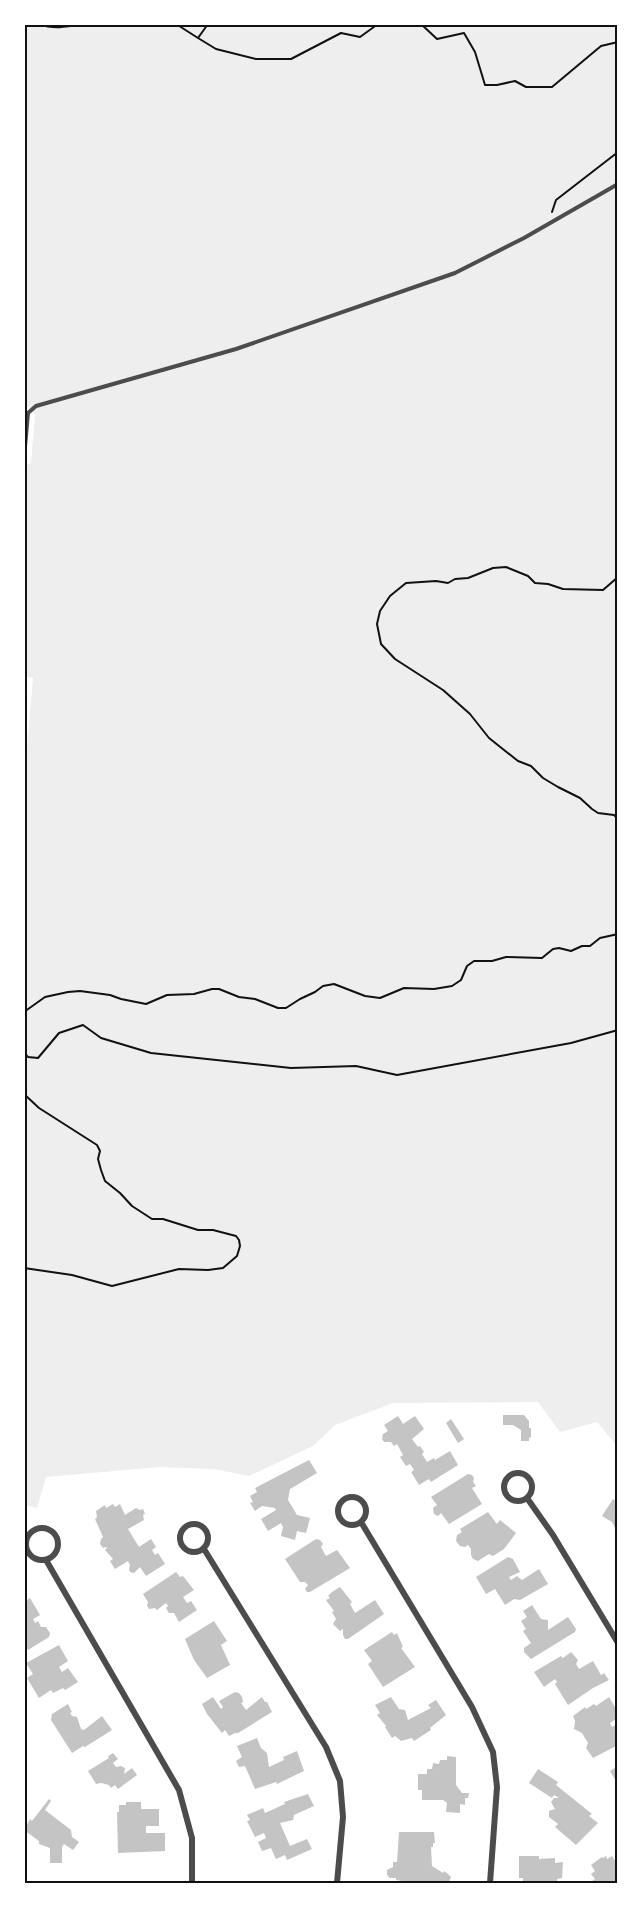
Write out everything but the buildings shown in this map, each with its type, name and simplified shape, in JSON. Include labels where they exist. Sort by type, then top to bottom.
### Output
[{"type":"street","points":[[520,1472],[530,1478],[533,1488],[527,1498],[516,1501],[507,1496],[504,1485],[509,1475],[520,1472]]},
{"type":"street","points":[[353,1496],[363,1501],[366,1512],[361,1522],[350,1525],[340,1520],[337,1509],[343,1499],[353,1496]]},
{"type":"street","points":[[527,1498],[553,1535],[618,1642]]},
{"type":"street","points":[[361,1522],[472,1707],[493,1752],[497,1787],[490,1883]]},
{"type":"street","points":[[196,1523],[206,1529],[209,1539],[204,1549],[193,1552],[183,1547],[180,1536],[185,1526],[196,1523]]},
{"type":"street","points":[[46,1528],[57,1537],[57,1551],[46,1560],[35,1559],[26,1546],[28,1536],[36,1529],[46,1528]]},
{"type":"street","points":[[204,1549],[327,1747],[340,1781],[343,1817],[337,1883]]},
{"type":"street","points":[[46,1560],[179,1790],[192,1838],[192,1883]]},
{"type":"lane","points":[[24,458],[28,413],[36,406],[236,349],[455,273],[534,233],[618,184]]},
{"type":"path","points":[[40,24],[68,27],[87,24]]},
{"type":"path","points":[[176,24],[216,49],[255,58],[291,59],[341,33],[360,37],[378,24]]},
{"type":"path","points":[[198,38],[208,24]]},
{"type":"path","points":[[421,24],[437,39],[464,33],[475,52],[485,85],[515,81],[526,87],[552,87],[601,46],[618,42]]},
{"type":"path","points":[[552,214],[555,200],[618,152]]},
{"type":"path","points":[[618,577],[603,590],[563,589],[535,583],[528,576],[506,567],[493,568],[468,578],[448,582],[406,583],[385,601],[377,624],[381,644],[388,653],[444,690],[501,748],[518,761],[531,766],[543,778],[580,798],[598,813],[614,815],[618,819]]},
{"type":"path","points":[[24,1012],[45,997],[80,991],[110,995],[146,1004],[167,995],[194,994],[219,989],[239,997],[255,999],[278,1008],[286,1008],[323,986],[334,984],[365,996],[380,998],[404,988],[434,989],[452,986],[461,980],[467,966],[474,961],[492,962],[506,957],[542,958],[553,949],[571,951],[582,946],[590,946],[600,938],[618,934]]},
{"type":"path","points":[[24,1052],[28,1057],[38,1058],[59,1033],[83,1025],[102,1038],[151,1053],[291,1068],[356,1066],[397,1075],[571,1043],[618,1030]]},
{"type":"path","points":[[24,1094],[39,1108],[97,1145],[100,1151],[98,1159],[105,1181],[132,1206],[152,1219],[236,1236],[240,1246],[237,1256],[223,1268],[179,1269],[112,1286],[72,1275],[24,1268]]},
{"type":"shaded area","points":[[24,24],[618,24],[618,1447],[597,1422],[560,1432],[538,1402],[393,1403],[335,1425],[313,1446],[249,1476],[214,1469],[160,1467],[46,1477],[37,1508],[24,1505],[24,784],[33,678],[24,676],[24,466],[31,463],[35,415],[24,402]]}]
